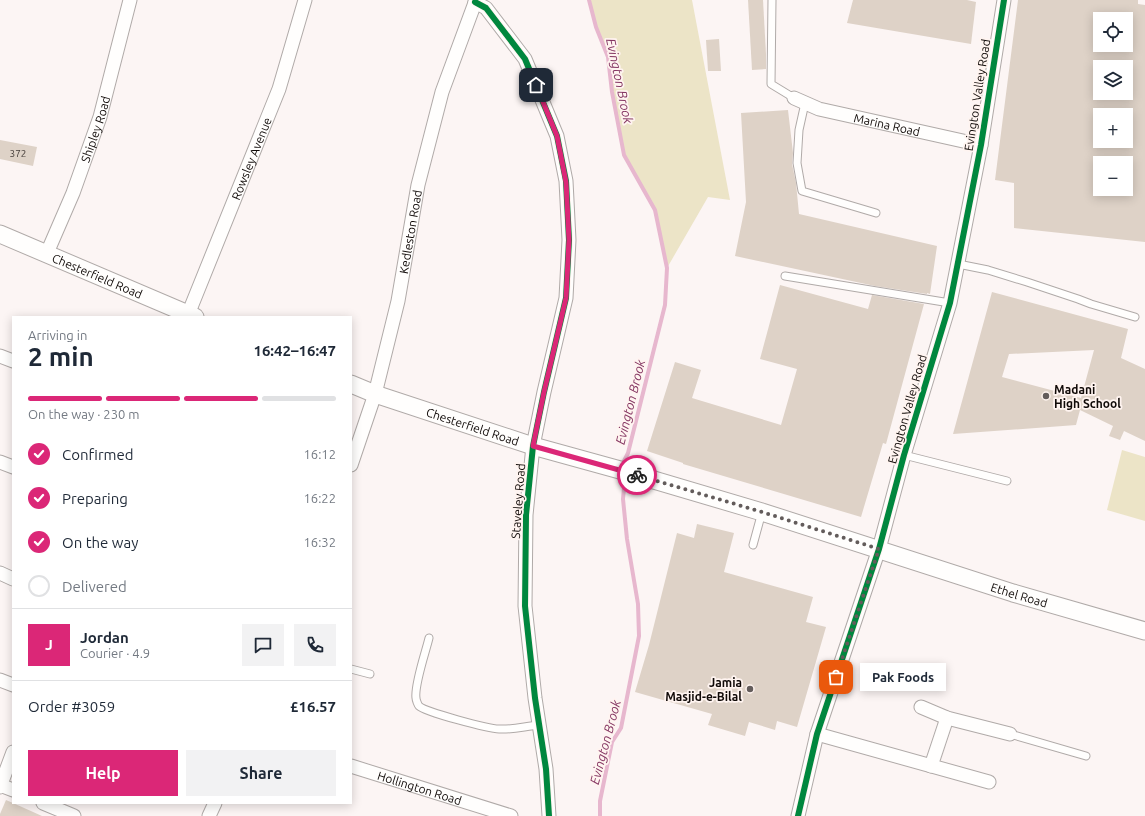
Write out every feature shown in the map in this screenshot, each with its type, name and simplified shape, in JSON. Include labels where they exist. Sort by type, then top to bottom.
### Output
[{"type":"street","name":"Shipley Road","points":[[47,253],[73,193],[100,117],[130,0]]},
{"type":"street","name":"Rowsley Avenue","points":[[190,316],[279,88],[305,0]]},
{"type":"street","name":"Evington Valley Road","points":[[798,816],[817,734],[887,552],[904,455],[950,303],[981,145],[1004,0]]},
{"type":"street","name":"Kedleston Road","points":[[352,463],[375,394],[398,300],[418,185],[442,92],[475,1]]},
{"type":"street","name":"Staveley Road","points":[[475,1],[486,8],[525,60],[557,136],[566,182],[569,240],[566,298],[533,446],[526,515],[526,606],[533,683],[546,769],[549,816]]},
{"type":"street","name":"Marina Road","points":[[800,100],[819,109],[981,145]]},
{"type":"street","name":"Chesterfield Road","points":[[0,234],[190,316]]},
{"type":"street","points":[[0,356],[12,361]]},
{"type":"street","name":"Chesterfield Road","points":[[352,384],[375,394],[533,446],[762,512],[887,552]]},
{"type":"street","points":[[0,462],[12,467]]},
{"type":"street","name":"Ethel Road","points":[[887,552],[1012,593],[1145,632]]},
{"type":"street","points":[[0,574],[12,579]]},
{"type":"street","points":[[0,680],[12,685]]},
{"type":"street","points":[[921,706],[947,718],[1010,734]]},
{"type":"street","points":[[932,766],[947,718]]},
{"type":"street","points":[[817,734],[989,782]]},
{"type":"street","points":[[4,787],[12,756]]},
{"type":"street","name":"Hollington Road","points":[[352,766],[511,816]]},
{"type":"street","points":[[45,804],[74,816]]},
{"type":"street","points":[[209,816],[215,804]]},
{"type":"lane","points":[[772,0],[771,84],[800,100],[797,163],[802,191],[876,213]]},
{"type":"lane","points":[[958,264],[988,270],[1135,317]]},
{"type":"lane","points":[[786,276],[950,303]]},
{"type":"lane","points":[[904,455],[1007,481]]},
{"type":"lane","points":[[753,545],[762,512]]},
{"type":"lane","points":[[429,638],[417,686],[416,698],[419,706],[442,715],[485,727],[499,729],[539,725]]},
{"type":"lane","points":[[352,669],[370,674]]},
{"type":"lane","points":[[1010,734],[1086,756]]},
{"type":"shaded area","points":[[589,0],[692,0],[730,200],[708,197],[667,268],[655,210],[624,155],[612,92],[608,57],[596,27]]},
{"type":"shaded area","points":[[1122,450],[1145,457],[1145,521],[1107,510]]},
{"type":"building","points":[[748,0],[763,0],[766,69],[752,70]]},
{"type":"building","points":[[853,0],[967,0],[976,2],[971,44],[847,23]]},
{"type":"building","points":[[1018,0],[1138,0],[1138,4],[1145,5],[1145,242],[1014,228],[1014,183],[995,180]]},
{"type":"building","points":[[719,39],[721,71],[708,71],[706,40]]},
{"type":"building","points":[[788,110],[793,153],[792,164],[796,183],[799,214],[937,246],[930,294],[875,286],[735,256],[746,202],[741,113]]},
{"type":"building","points":[[0,140],[37,147],[33,166],[0,159]]},
{"type":"building","points":[[780,285],[868,309],[872,295],[924,304],[886,444],[883,443],[861,517],[683,464],[647,451],[675,362],[701,370],[692,398],[781,425],[797,369],[760,359]]},
{"type":"building","points":[[992,292],[1128,329],[1121,358],[1145,369],[1145,441],[1124,431],[1120,440],[1109,436],[1113,426],[1080,410],[1076,425],[953,434]],"holes":[[[1094,350],[1081,398],[1002,377],[1009,354]]]},
{"type":"building","points":[[697,524],[734,533],[724,572],[813,597],[806,622],[826,627],[797,727],[777,721],[775,730],[749,722],[745,736],[708,725],[712,714],[635,692],[649,645],[677,533],[694,538]]},
{"type":"building","points":[[6,800],[12,804],[42,816],[0,816]]},
{"type":"waterway","name":"Evington Brook","points":[[589,0],[596,27],[608,57],[612,92],[624,155],[655,210],[667,268],[665,305],[628,453],[622,465]]},
{"type":"waterway","name":"Evington Brook","points":[[600,816],[600,801],[612,742],[621,728],[639,636],[638,604],[627,539],[623,499],[624,488],[621,476]]},
{"type":"cycle path","points":[[798,816],[817,734],[879,549],[904,455],[950,303],[981,145],[1004,0]]},
{"type":"cycle path","points":[[475,2],[486,8],[525,59],[557,136],[566,181],[569,240],[566,298],[533,446],[526,515],[525,606],[535,698],[546,769],[549,816]]},
{"type":"way so far","points":[[637,475],[879,549],[836,677]]},
{"type":"place","name":"Madani High School","points":[[1046,396]]},
{"type":"place","name":"Pak Foods","points":[[836,677]]},
{"type":"place","name":"Jamia Masjid-e-Bilal","points":[[750,689]]},
{"type":"route","points":[[536,85],[557,136],[566,182],[569,240],[566,298],[533,446],[637,475]]}]
